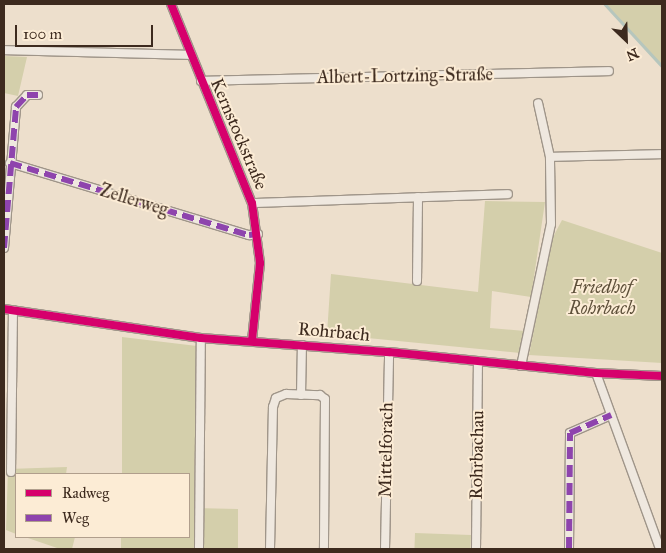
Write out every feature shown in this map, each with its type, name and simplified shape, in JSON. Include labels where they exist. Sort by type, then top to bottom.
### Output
[{"type":"street","name":"Kernstockstraße","points":[[172,4],[190,55],[252,203],[258,234],[260,263],[252,340]]},
{"type":"street","points":[[4,50],[190,55]]},
{"type":"street","name":"Albert-Lortzing-Straße","points":[[201,81],[609,70]]},
{"type":"street","points":[[4,248],[16,107],[27,95],[38,95]]},
{"type":"street","points":[[521,366],[551,224],[550,157],[538,103]]},
{"type":"street","points":[[550,157],[662,154]]},
{"type":"street","name":"Zellerweg","points":[[10,163],[249,235],[258,234]]},
{"type":"street","points":[[252,203],[508,194]]},
{"type":"street","points":[[418,197],[418,281]]},
{"type":"street","name":"Rohrbach","points":[[4,309],[201,338],[252,340],[389,352],[596,373],[662,376]]},
{"type":"street","points":[[12,472],[13,310]]},
{"type":"street","points":[[199,549],[201,338]]},
{"type":"street","points":[[300,395],[302,345]]},
{"type":"street","name":"Mittelforach","points":[[385,549],[389,352]]},
{"type":"street","name":"Rohrbachau","points":[[476,549],[478,361]]},
{"type":"street","points":[[596,373],[660,549]]},
{"type":"street","points":[[270,549],[273,406],[281,396],[300,395],[320,395],[326,406],[324,549]]},
{"type":"street","points":[[569,549],[570,433],[611,415]]},
{"type":"green space","points":[[603,4],[662,4],[662,67],[652,55]]},
{"type":"green space","points":[[4,56],[27,57],[18,96],[4,93]]},
{"type":"green space","points":[[485,201],[545,202],[531,297],[492,291],[490,328],[525,331],[520,353],[327,334],[331,274],[478,292]]},
{"type":"green space","name":"Friedhof Rohrbach","points":[[562,220],[662,253],[662,363],[529,355],[552,239]]},
{"type":"green space","points":[[122,337],[197,346],[194,508],[238,509],[238,549],[121,549],[121,538],[190,538],[190,473],[122,473]]},
{"type":"green space","points":[[67,467],[66,473],[15,473],[15,534],[6,530],[8,469]]},
{"type":"green space","points":[[415,533],[471,535],[470,549],[414,549]]},
{"type":"green space","points":[[28,538],[75,538],[72,549],[60,549]]},
{"type":"waterway","points":[[605,4],[662,66]]},
{"type":"marked path","points":[[4,248],[16,107],[27,95],[38,95]]},
{"type":"marked path","points":[[10,163],[249,235],[258,234]]},
{"type":"marked path","points":[[569,549],[570,433],[611,415]]},
{"type":"cycle path","points":[[171,4],[252,203],[260,263],[252,340]]},
{"type":"cycle path","points":[[4,309],[201,338],[389,352],[596,373],[662,376]]}]
